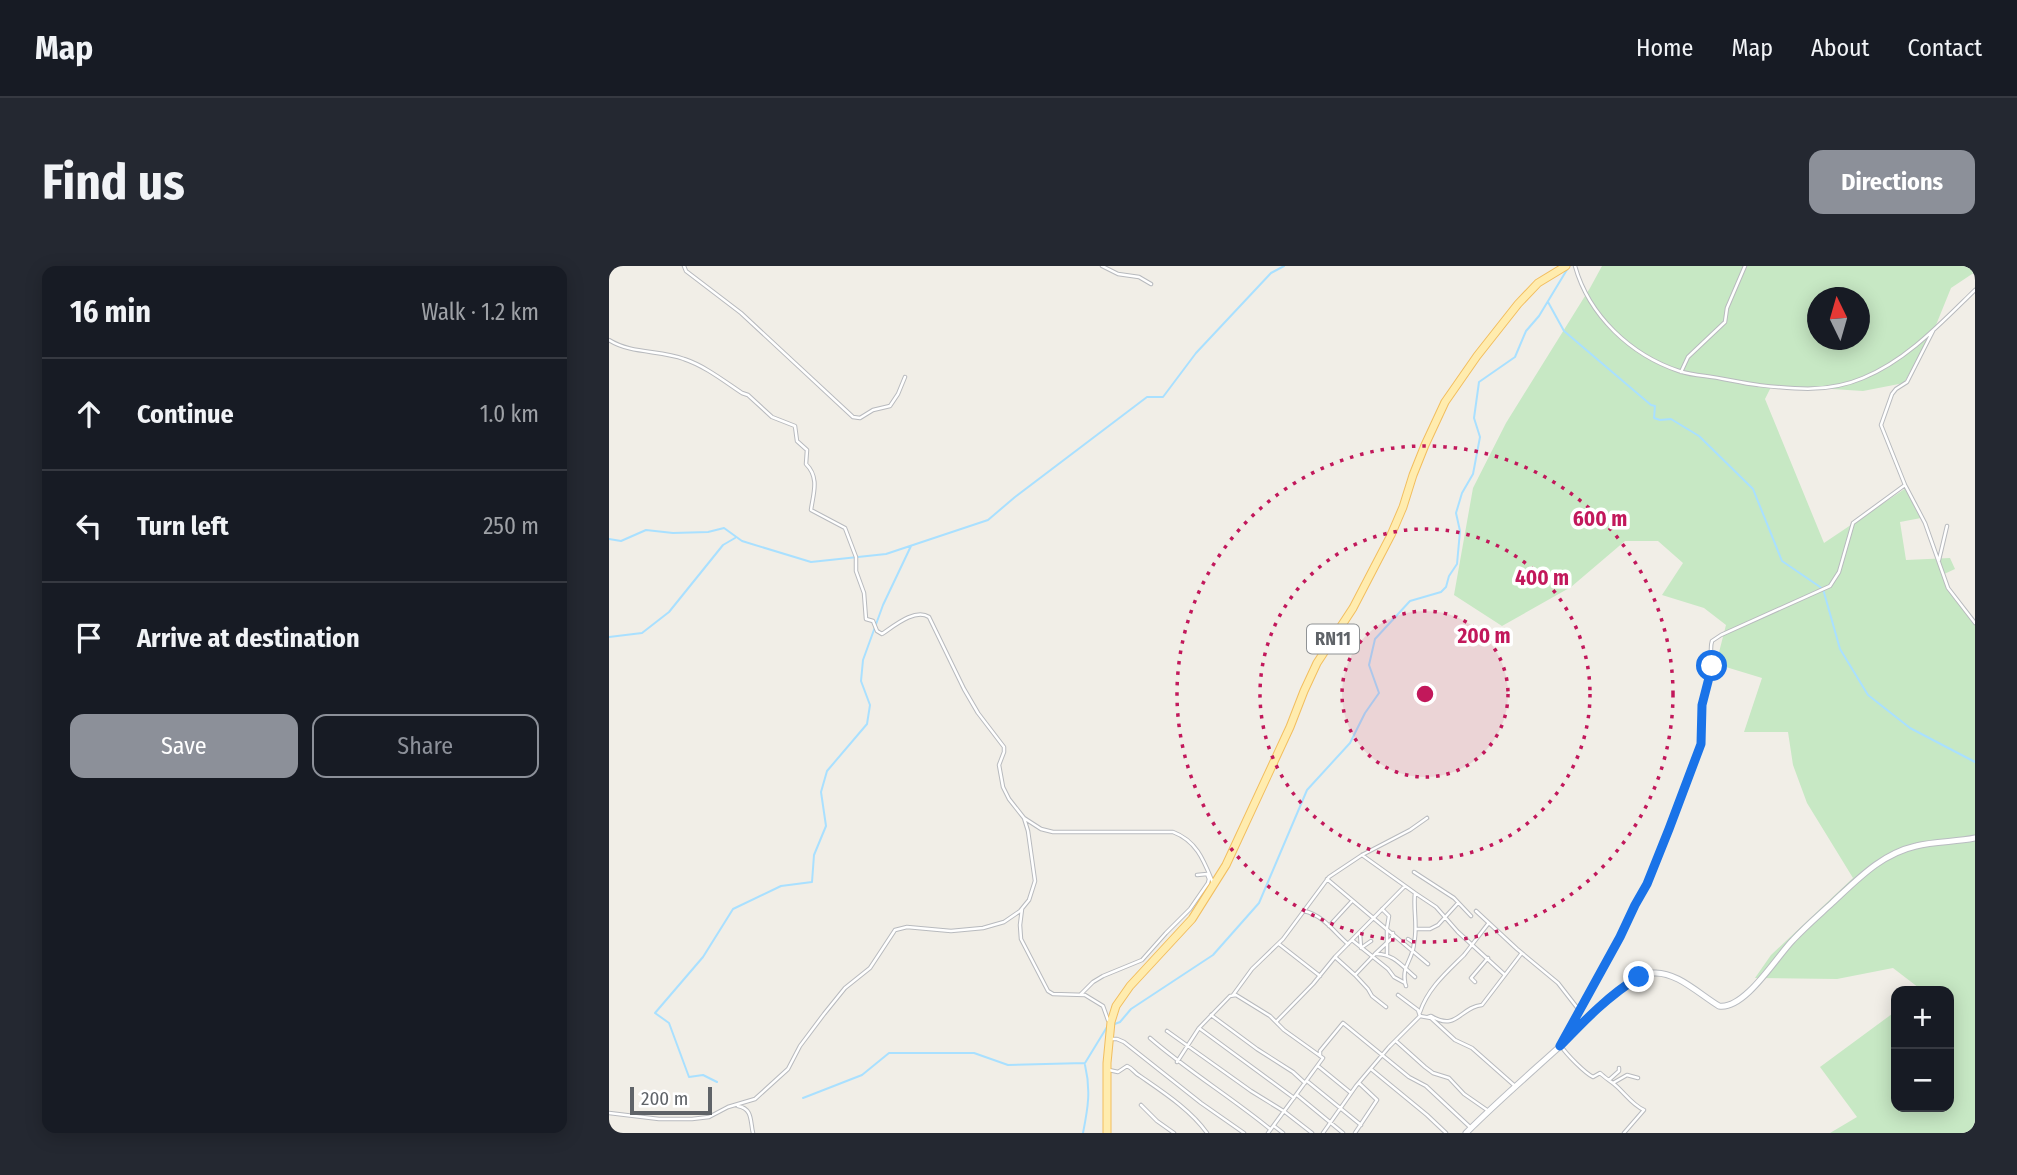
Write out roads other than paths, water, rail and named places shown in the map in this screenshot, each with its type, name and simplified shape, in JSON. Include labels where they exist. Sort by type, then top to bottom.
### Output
[{"type":"main road","name":"RN11","points":[[1109,1132],[1107,1070],[1111,1025],[1116,1006],[1124,992],[1183,929],[1214,886],[1237,844],[1317,663],[1353,608],[1391,535],[1425,445],[1445,402],[1518,304],[1538,283],[1566,266]]},
{"type":"main road","points":[[1468,1130],[1621,989],[1648,973],[1663,973],[1678,979],[1724,1007],[1747,993],[1792,940],[1872,867],[1898,852],[1916,846],[1975,838]]},
{"type":"street","points":[[684,266],[686,271],[741,313],[853,417],[860,418],[870,411],[890,406],[905,377]]},
{"type":"street","points":[[1102,266],[1118,274],[1141,277],[1151,284]]},
{"type":"street","points":[[1575,266],[1578,278],[1593,306],[1610,326],[1640,353],[1663,366],[1742,383],[1804,390],[1832,388],[1886,368],[1909,351],[1975,290]]},
{"type":"street","points":[[1681,372],[1688,357],[1725,322],[1727,309],[1745,266]]},
{"type":"street","points":[[1934,328],[1907,382],[1896,388],[1892,394],[1881,425],[1905,485],[1925,523],[1948,588],[1975,623]]},
{"type":"street","points":[[609,340],[639,351],[685,359],[748,395],[772,417],[795,426],[797,441],[807,450],[806,464],[815,480],[815,498],[811,510],[845,528],[856,557],[856,571],[865,593],[866,619],[873,621],[879,634],[882,634],[916,615],[924,614],[929,617],[964,689],[978,713],[1004,747],[999,769],[1003,787],[1024,818],[1041,829],[1053,832],[1173,832],[1188,839],[1201,854],[1214,886]]},
{"type":"street","points":[[1624,1133],[1644,1110],[1599,1073],[1594,1077],[1589,1076],[1560,1046],[1647,884],[1687,785],[1701,744],[1702,705],[1712,668],[1711,641],[1831,586],[1839,572],[1853,523],[1905,485]]},
{"type":"street","points":[[1939,560],[1947,526]]},
{"type":"street","points":[[609,1113],[659,1119],[692,1119],[716,1114],[755,1100],[788,1069],[800,1046],[824,1014],[845,988],[870,968],[895,930],[907,927],[973,930],[1004,922],[1022,909],[1035,881],[1024,818]]},
{"type":"street","points":[[1177,1062],[1199,1028],[1233,995],[1252,969],[1279,944],[1327,879],[1361,855],[1410,830],[1427,818]]},
{"type":"street","points":[[1361,855],[1436,908],[1505,975]]},
{"type":"street","points":[[1414,872],[1458,903],[1471,916]]},
{"type":"street","points":[[1081,994],[1103,976],[1143,960],[1190,909],[1208,883],[1207,874],[1197,876]]},
{"type":"street","points":[[1327,879],[1428,964]]},
{"type":"street","points":[[1276,1022],[1405,886]]},
{"type":"street","points":[[1352,940],[1374,955],[1394,977],[1406,985],[1404,968],[1414,951],[1415,893]]},
{"type":"street","points":[[1322,929],[1352,901]]},
{"type":"street","points":[[1416,929],[1430,929],[1438,925],[1458,903]]},
{"type":"street","points":[[1022,909],[1021,939],[1045,986],[1053,994],[1081,994],[1103,1006],[1111,1025]]},
{"type":"street","points":[[1382,909],[1389,916],[1387,954]]},
{"type":"street","points":[[1304,911],[1312,912],[1348,944]]},
{"type":"street","points":[[1476,911],[1558,983],[1579,1011]]},
{"type":"street","points":[[1323,1133],[1359,1083],[1420,1014],[1423,1002],[1438,980],[1489,923]]},
{"type":"street","points":[[1360,933],[1361,948]]},
{"type":"street","points":[[1355,975],[1392,938],[1393,933]]},
{"type":"street","points":[[1408,939],[1414,943]]},
{"type":"street","points":[[1361,948],[1371,941]]},
{"type":"street","points":[[1279,944],[1319,975]]},
{"type":"street","points":[[1428,1017],[1443,1022],[1458,1019],[1473,1006],[1482,1005],[1522,953]]},
{"type":"street","points":[[1374,955],[1387,954],[1415,977]]},
{"type":"street","points":[[1335,957],[1386,1007]]},
{"type":"street","points":[[1475,982],[1471,978],[1488,958]]},
{"type":"street","points":[[1233,995],[1262,1010],[1323,1058],[1271,1130]]},
{"type":"street","points":[[1398,995],[1420,1014],[1438,1023],[1455,1040],[1472,1048],[1516,1087]]},
{"type":"street","points":[[1211,1015],[1307,1082],[1361,1125]]},
{"type":"street","points":[[1320,1056],[1320,1051],[1343,1023],[1409,1077],[1431,1091],[1468,1130]]},
{"type":"street","points":[[1199,1028],[1343,1133]]},
{"type":"street","points":[[1167,1031],[1312,1133]]},
{"type":"street","points":[[1150,1038],[1177,1062],[1247,1110],[1271,1130],[1283,1133]]},
{"type":"street","points":[[1110,1039],[1124,1042],[1244,1133]]},
{"type":"street","points":[[1396,1041],[1425,1067],[1433,1073],[1449,1078],[1464,1094],[1489,1111]]},
{"type":"street","points":[[1107,1070],[1118,1072],[1127,1066],[1132,1068],[1137,1075],[1173,1099],[1207,1133]]},
{"type":"street","points":[[1318,1066],[1351,1093]]},
{"type":"street","points":[[1609,1080],[1619,1068]]},
{"type":"street","points":[[1371,1069],[1446,1133]]},
{"type":"street","points":[[1613,1083],[1627,1075],[1638,1078]]},
{"type":"street","points":[[1355,1133],[1377,1100],[1359,1083]]},
{"type":"street","points":[[735,1105],[747,1110],[753,1133]]},
{"type":"street","points":[[1141,1105],[1174,1133]]},
{"type":"waterway","points":[[609,539],[621,541],[646,530],[673,533],[708,532],[724,528],[742,541],[811,562],[886,554],[988,520],[1147,397],[1163,397],[1196,353],[1271,273],[1284,266]]},
{"type":"waterway","points":[[1112,1025],[1120,1022],[1131,1009],[1213,955],[1259,903],[1307,790],[1350,743],[1379,693],[1369,665],[1375,639],[1410,601],[1441,592],[1457,564],[1460,531],[1456,513],[1462,493],[1473,474],[1480,437],[1474,418],[1479,382],[1515,357],[1526,331],[1539,316],[1568,268]]},
{"type":"waterway","points":[[1548,302],[1564,331],[1655,406],[1654,418],[1671,419],[1699,436],[1753,489],[1782,561],[1823,589],[1840,649],[1868,695],[1910,728],[1975,762]]},
{"type":"waterway","points":[[609,637],[642,633],[669,612],[723,545],[735,538]]},
{"type":"waterway","points":[[717,1082],[703,1075],[689,1077],[669,1023],[655,1013],[703,957],[733,909],[781,886],[812,882],[814,855],[826,826],[821,792],[827,771],[867,724],[870,705],[861,681],[863,660],[883,605],[911,546]]},
{"type":"waterway","points":[[803,1098],[862,1075],[889,1053],[974,1053],[1008,1065],[1085,1063],[1107,1027]]},
{"type":"waterway","points":[[1083,1133],[1088,1099],[1085,1065]]}]
